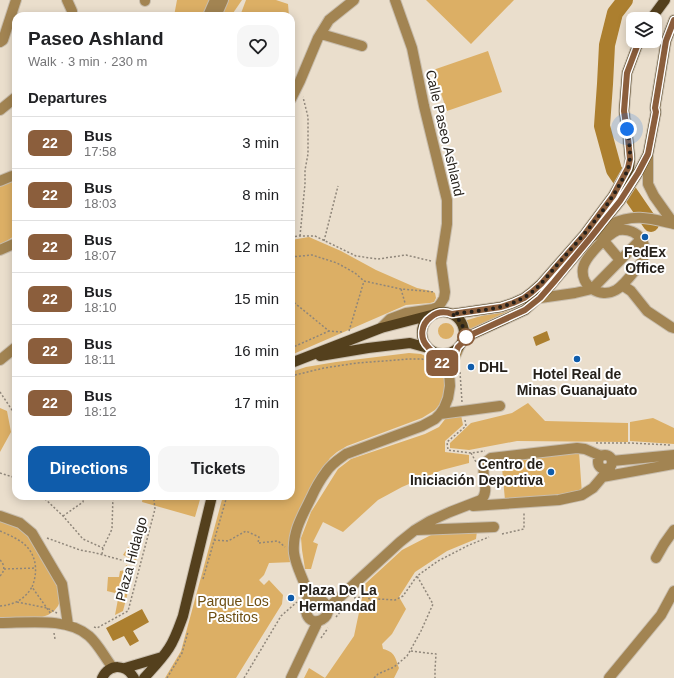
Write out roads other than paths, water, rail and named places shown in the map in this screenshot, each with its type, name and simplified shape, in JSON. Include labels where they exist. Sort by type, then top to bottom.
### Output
[{"type":"main road","points":[[656,12],[665,0]]},
{"type":"main road","points":[[296,361],[381,328],[444,312],[452,314],[501,307],[513,303],[528,295],[541,284],[638,173],[648,154],[656,112],[655,108],[666,41],[674,20]]},
{"type":"main road","points":[[464,338],[525,310],[540,298],[592,236],[616,198],[630,159],[624,108],[627,73],[636,48]]},
{"type":"main road","points":[[431,350],[424,342],[422,329],[429,318],[435,314]]},
{"type":"main road","points":[[296,361],[368,348],[410,343],[440,354],[447,354],[453,352],[462,343],[464,338],[463,326],[452,314]]},
{"type":"main road","points":[[144,678],[174,640],[183,616],[211,500]]},
{"type":"main road","points":[[125,668],[165,653]]},
{"type":"main road","points":[[155,678],[165,653]]},
{"type":"main road","points":[[102,677],[109,670],[118,667],[125,668],[132,673],[134,678]]},
{"type":"street","points":[[12,12],[16,0]]},
{"type":"street","points":[[67,0],[72,12]]},
{"type":"street","points":[[210,12],[215,0]]},
{"type":"street","points":[[218,12],[223,0]]},
{"type":"street","points":[[225,12],[228,0]]},
{"type":"street","points":[[295,91],[329,20],[354,0]]},
{"type":"street","name":"Calle Paseo Ashland","points":[[381,328],[390,319],[406,313],[438,307],[444,298],[445,292],[442,263],[447,224],[448,200],[424,106],[412,48],[395,0]]},
{"type":"street","points":[[0,42],[3,40],[12,12]]},
{"type":"street","points":[[321,34],[362,46]]},
{"type":"street","points":[[0,110],[12,100]]},
{"type":"street","points":[[592,236],[612,224],[624,219],[637,217],[650,218],[674,224],[654,196],[648,184],[648,154]]},
{"type":"street","points":[[0,181],[12,176]]},
{"type":"street","points":[[622,230],[630,231],[641,239],[645,252],[643,259],[617,290],[604,294],[599,293],[589,287],[585,281],[583,267],[585,262],[608,236],[614,232],[622,230]]},
{"type":"street","points":[[0,242],[12,237]]},
{"type":"street","points":[[540,298],[592,289],[641,239]]},
{"type":"street","points":[[604,241],[620,260]]},
{"type":"street","points":[[0,250],[12,245]]},
{"type":"street","points":[[622,285],[631,291],[647,310],[674,328]]},
{"type":"street","points":[[304,596],[325,604],[328,612],[325,618],[318,621],[311,620],[306,614],[304,596],[294,554],[294,540],[302,516],[326,471],[346,454],[422,426],[435,419],[444,408],[448,398],[450,386],[449,371],[458,347]]},
{"type":"street","points":[[431,350],[449,371]]},
{"type":"street","points":[[0,360],[12,351]]},
{"type":"street","points":[[440,414],[500,406]]},
{"type":"street","points":[[325,604],[415,530],[443,515],[481,500],[485,493],[484,468],[486,461],[491,458],[577,448],[585,449],[601,456],[608,455],[612,459],[611,464],[602,478],[593,488],[582,495],[560,500],[467,506]]},
{"type":"street","points":[[611,464],[674,458]]},
{"type":"street","points":[[602,478],[674,458]]},
{"type":"street","points":[[0,516],[20,523],[32,533],[62,584],[68,622]]},
{"type":"street","points":[[415,530],[495,532]]},
{"type":"street","points":[[656,558],[674,530]]},
{"type":"street","points":[[661,614],[674,591]]},
{"type":"street","points":[[609,678],[661,614],[674,602]]},
{"type":"street","points":[[291,678],[318,621]]},
{"type":"street","points":[[0,623],[68,622],[89,636],[113,668]]},
{"type":"waterway","points":[[625,0],[615,13],[607,45],[602,126],[614,170],[651,224]]},
{"type":"place","name":"FedEx Office","points":[[645,237]]},
{"type":"place","name":"Hotel Real de Minas Guanajuato","points":[[577,359]]},
{"type":"place","name":"DHL","points":[[471,367]]},
{"type":"place","name":"Centro de Iniciación Deportiva","points":[[551,472]]},
{"type":"place","name":"Plaza De La Hermandad","points":[[291,598]]},
{"type":"park label","name":"Parque Los Pastitos","points":[[233,610]]}]
